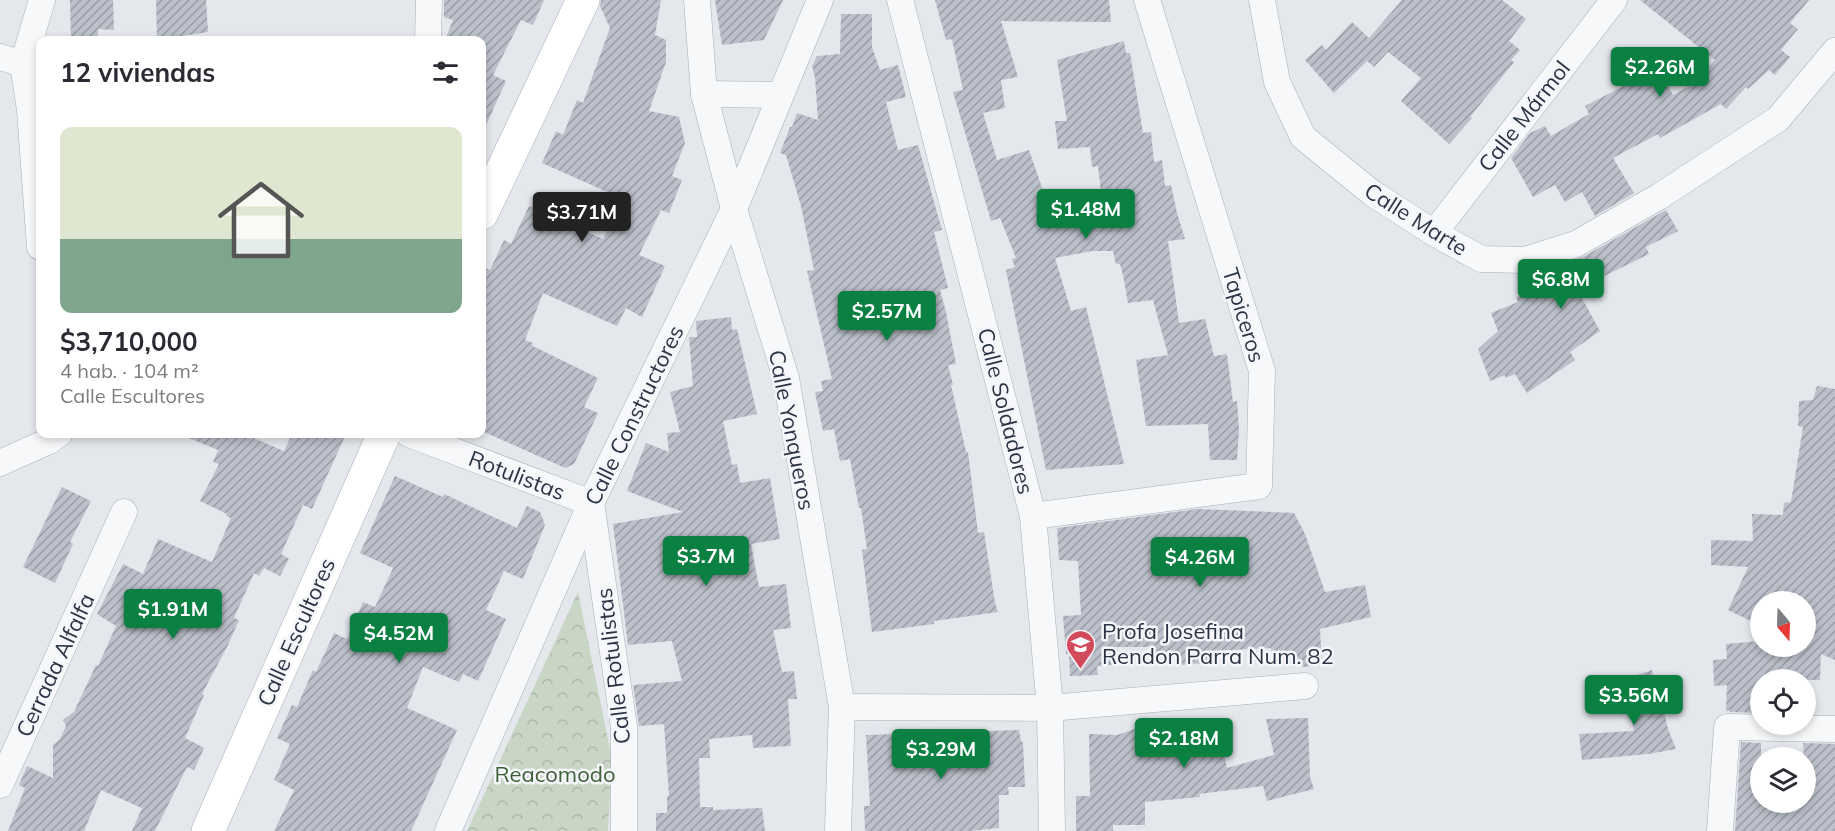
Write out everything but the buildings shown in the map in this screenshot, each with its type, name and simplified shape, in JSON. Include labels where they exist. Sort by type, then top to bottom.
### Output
[{"type":"street","points":[[36,137],[35,110],[12,60],[42,0]]},
{"type":"street","points":[[428,36],[429,0]]},
{"type":"street","points":[[486,194],[583,0]]},
{"type":"street","name":"Calle Yonqueros","points":[[697,0],[704,94],[734,209],[786,378],[842,707],[838,831]]},
{"type":"street","name":"Calle Constructores","points":[[448,831],[591,503],[734,209],[779,94],[820,0]]},
{"type":"street","name":"Calle Soldadores","points":[[900,0],[1033,516],[1050,708],[1052,831]]},
{"type":"street","name":"Tapiceros","points":[[1033,516],[1259,486],[1262,371],[1147,0]]},
{"type":"street","name":"Calle Marte","points":[[1262,0],[1276,82],[1303,137],[1372,194],[1481,259],[1525,260],[1576,244],[1660,196],[1778,119],[1835,51]]},
{"type":"street","name":"Calle Mármol","points":[[1434,233],[1614,0]]},
{"type":"street","points":[[704,94],[779,94]]},
{"type":"street","points":[[0,463],[53,438]]},
{"type":"street","name":"Calle Escultores","points":[[208,831],[382,438]]},
{"type":"street","name":"Rotulistas","points":[[420,438],[591,503]]},
{"type":"street","name":"Calle Rotulistas","points":[[591,503],[624,728],[624,831]]},
{"type":"street","name":"Cerrada Alfalfa","points":[[0,785],[124,512]]},
{"type":"street","points":[[842,707],[1050,708],[1305,686]]},
{"type":"street","points":[[1720,831],[1727,727],[1835,729]]},
{"type":"green space","name":"Reacomodo","points":[[578,592],[612,759],[608,831],[467,831]]},
{"type":"place","name":"Profa Josefina Rendon Parra Num. 82","points":[[1081,670]]}]
